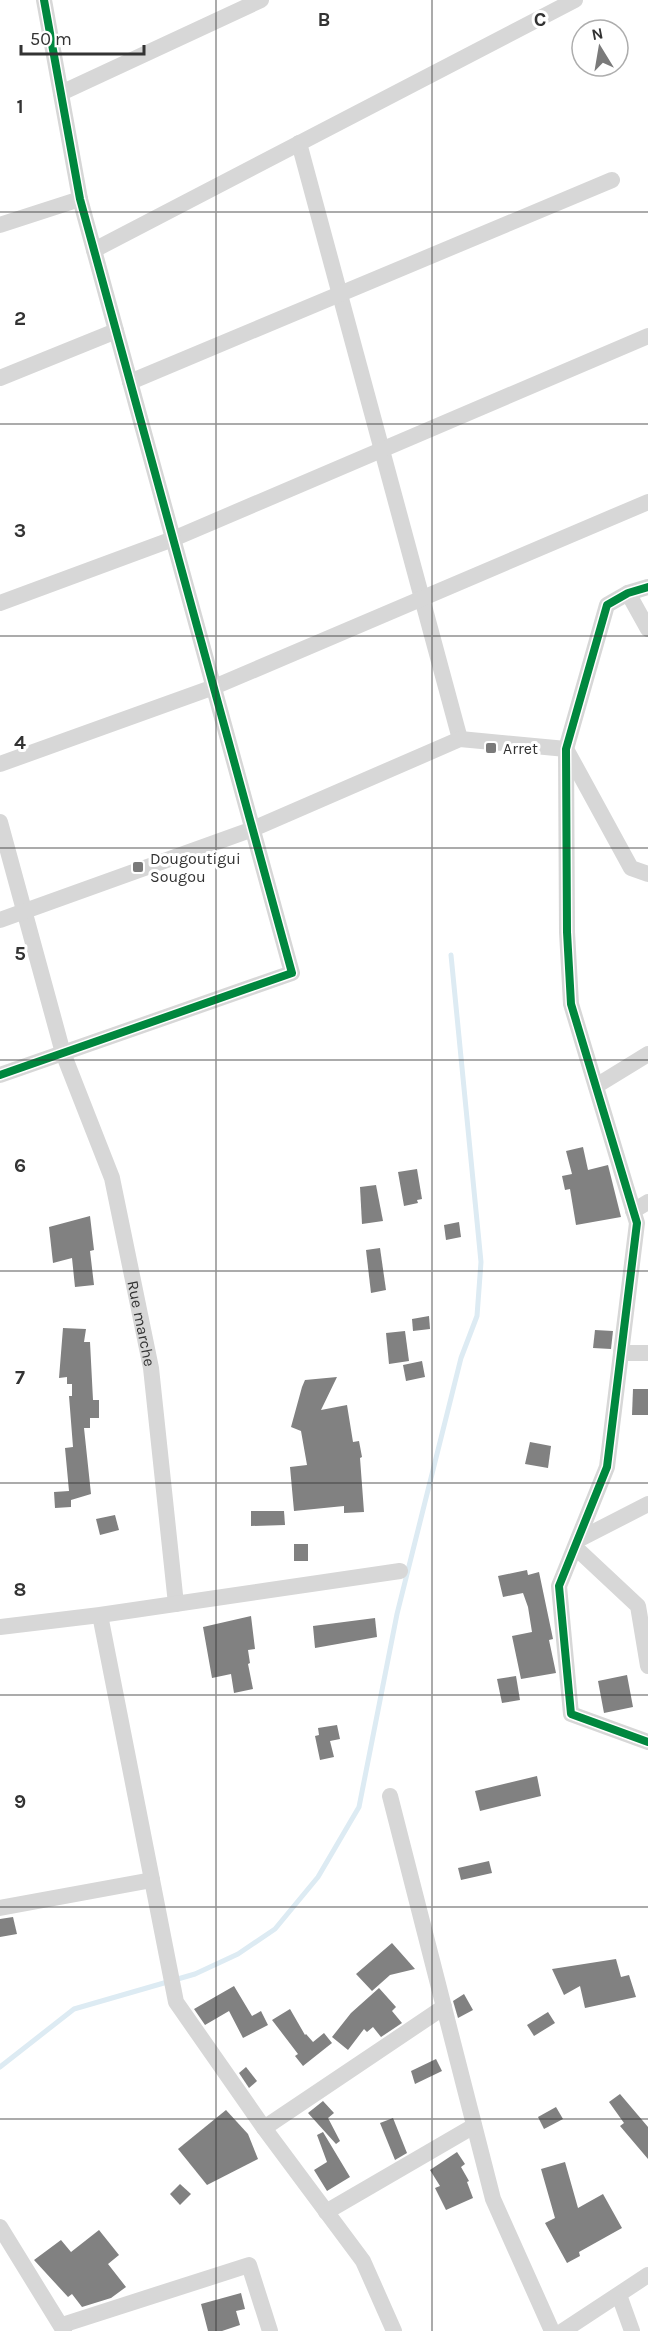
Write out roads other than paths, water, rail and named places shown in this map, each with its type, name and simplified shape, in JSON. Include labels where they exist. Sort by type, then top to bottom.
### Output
[{"type":"street","points":[[0,1075],[292,973],[80,199],[44,0]]},
{"type":"street","points":[[61,93],[261,0]]},
{"type":"street","points":[[94,250],[575,0]]},
{"type":"street","points":[[299,143],[460,739]]},
{"type":"street","points":[[130,382],[612,180]]},
{"type":"street","points":[[0,225],[80,199]]},
{"type":"street","points":[[0,378],[116,332]]},
{"type":"street","points":[[0,603],[173,538],[648,336]]},
{"type":"street","points":[[0,764],[214,687],[648,503]]},
{"type":"street","points":[[648,587],[628,593],[607,605],[566,749],[567,932],[571,1004],[596,1086],[641,1206],[637,1224],[642,1240],[621,1353],[608,1467],[559,1586],[571,1713],[648,1742]]},
{"type":"street","points":[[628,593],[648,629]]},
{"type":"street","points":[[0,920],[253,829],[460,739],[566,749]]},
{"type":"street","points":[[566,749],[631,868],[648,874]]},
{"type":"street","name":"Rue marche","points":[[0,822],[63,1053],[112,1178],[151,1368],[176,1604]]},
{"type":"street","points":[[596,1086],[648,1054]]},
{"type":"street","points":[[621,1353],[648,1353]]},
{"type":"street","points":[[578,1544],[648,1504]]},
{"type":"street","points":[[578,1544],[638,1606],[648,1666]]},
{"type":"street","points":[[0,1627],[100,1615],[400,1571]]},
{"type":"street","points":[[100,1615],[176,2002],[264,2128],[363,2261],[394,2331]]},
{"type":"street","points":[[390,1796],[493,2199],[552,2331]]},
{"type":"street","points":[[0,1908],[152,1880]]},
{"type":"street","points":[[264,2128],[444,2007]]},
{"type":"street","points":[[326,2212],[474,2126]]},
{"type":"street","points":[[0,2227],[63,2328],[249,2265],[270,2331]]},
{"type":"street","points":[[564,2331],[648,2275]]},
{"type":"street","points":[[619,2295],[632,2331]]},
{"type":"waterway","points":[[0,2067],[74,2009],[195,1974],[238,1954],[275,1929],[318,1877],[359,1807],[397,1614],[461,1358],[477,1316],[481,1262],[451,955]]},
{"type":"place","name":"Arret","points":[[491,748]]},
{"type":"place","name":"Dougoutigui Sougou","points":[[138,867]]}]
